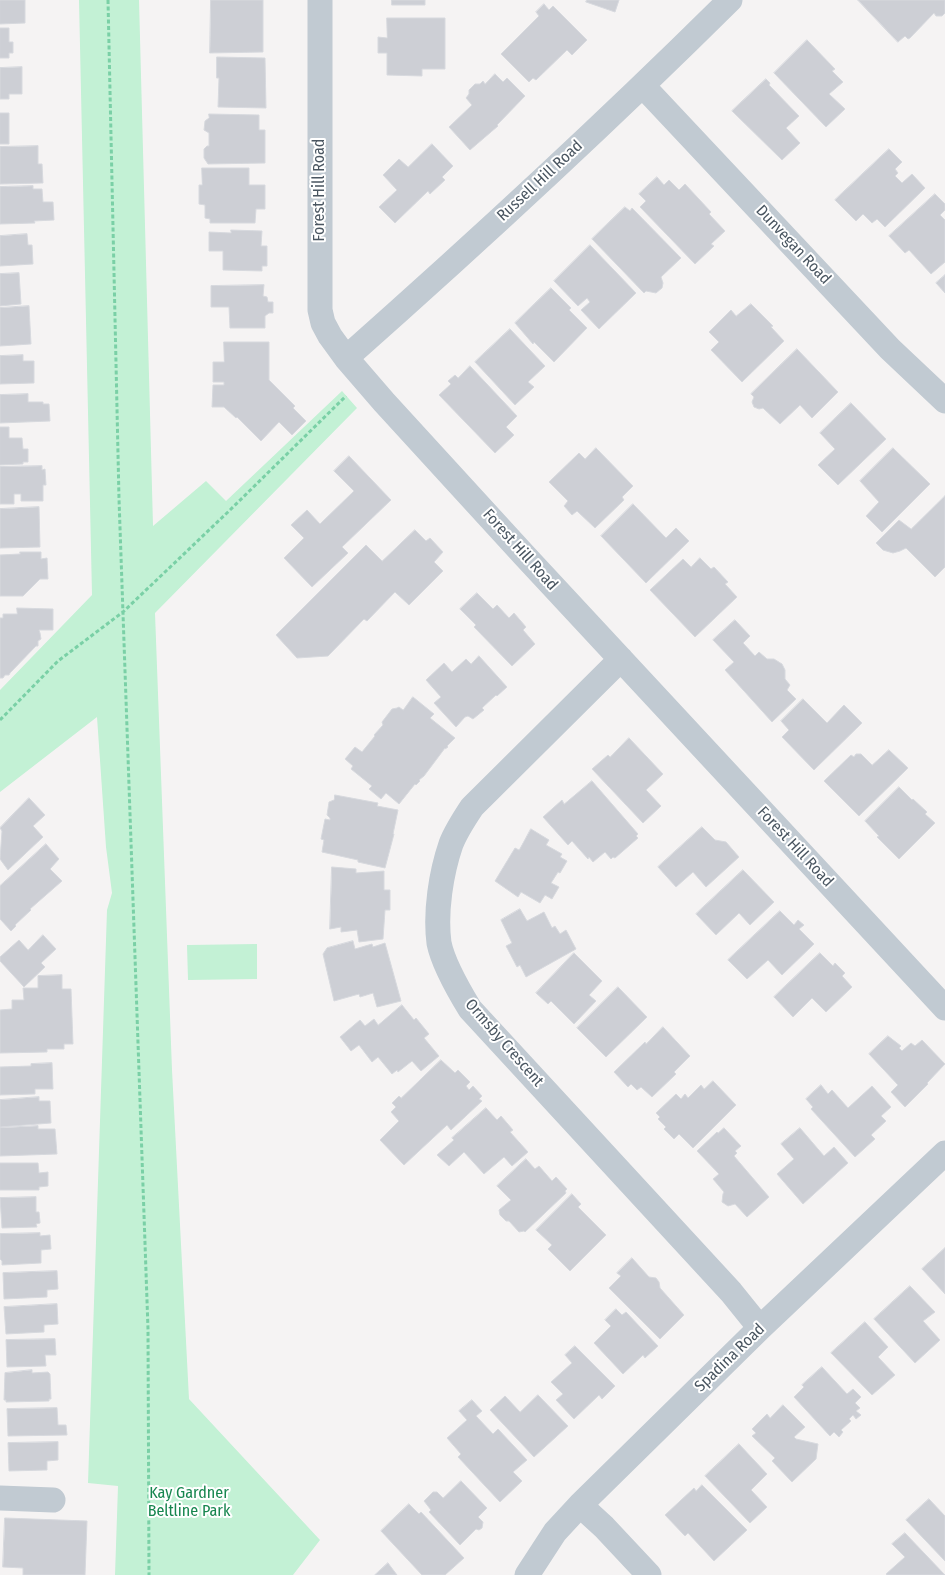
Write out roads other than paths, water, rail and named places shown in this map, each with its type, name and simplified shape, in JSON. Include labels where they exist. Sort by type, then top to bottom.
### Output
[{"type":"street","name":"Forest Hill Road","points":[[320,0],[320,310],[323,323],[330,336],[364,379],[945,1008]]},
{"type":"street","name":"Russell Hill Road","points":[[346,358],[643,86],[730,0]]},
{"type":"street","name":"Dunvegan Road","points":[[643,86],[890,349],[945,401]]},
{"type":"street","name":"Ormsby Crescent","points":[[621,659],[472,807],[451,844],[442,882],[438,911],[440,944],[452,977],[470,1009],[731,1292],[760,1328]]},
{"type":"street","name":"Spadina Road","points":[[527,1575],[555,1532],[580,1505],[760,1328],[945,1153]]},
{"type":"street","points":[[0,1498],[53,1500]]},
{"type":"street","points":[[580,1505],[604,1527],[649,1575]]},
{"type":"park label","name":"Kay Gardner Beltline Park","points":[[189,1503]]}]
